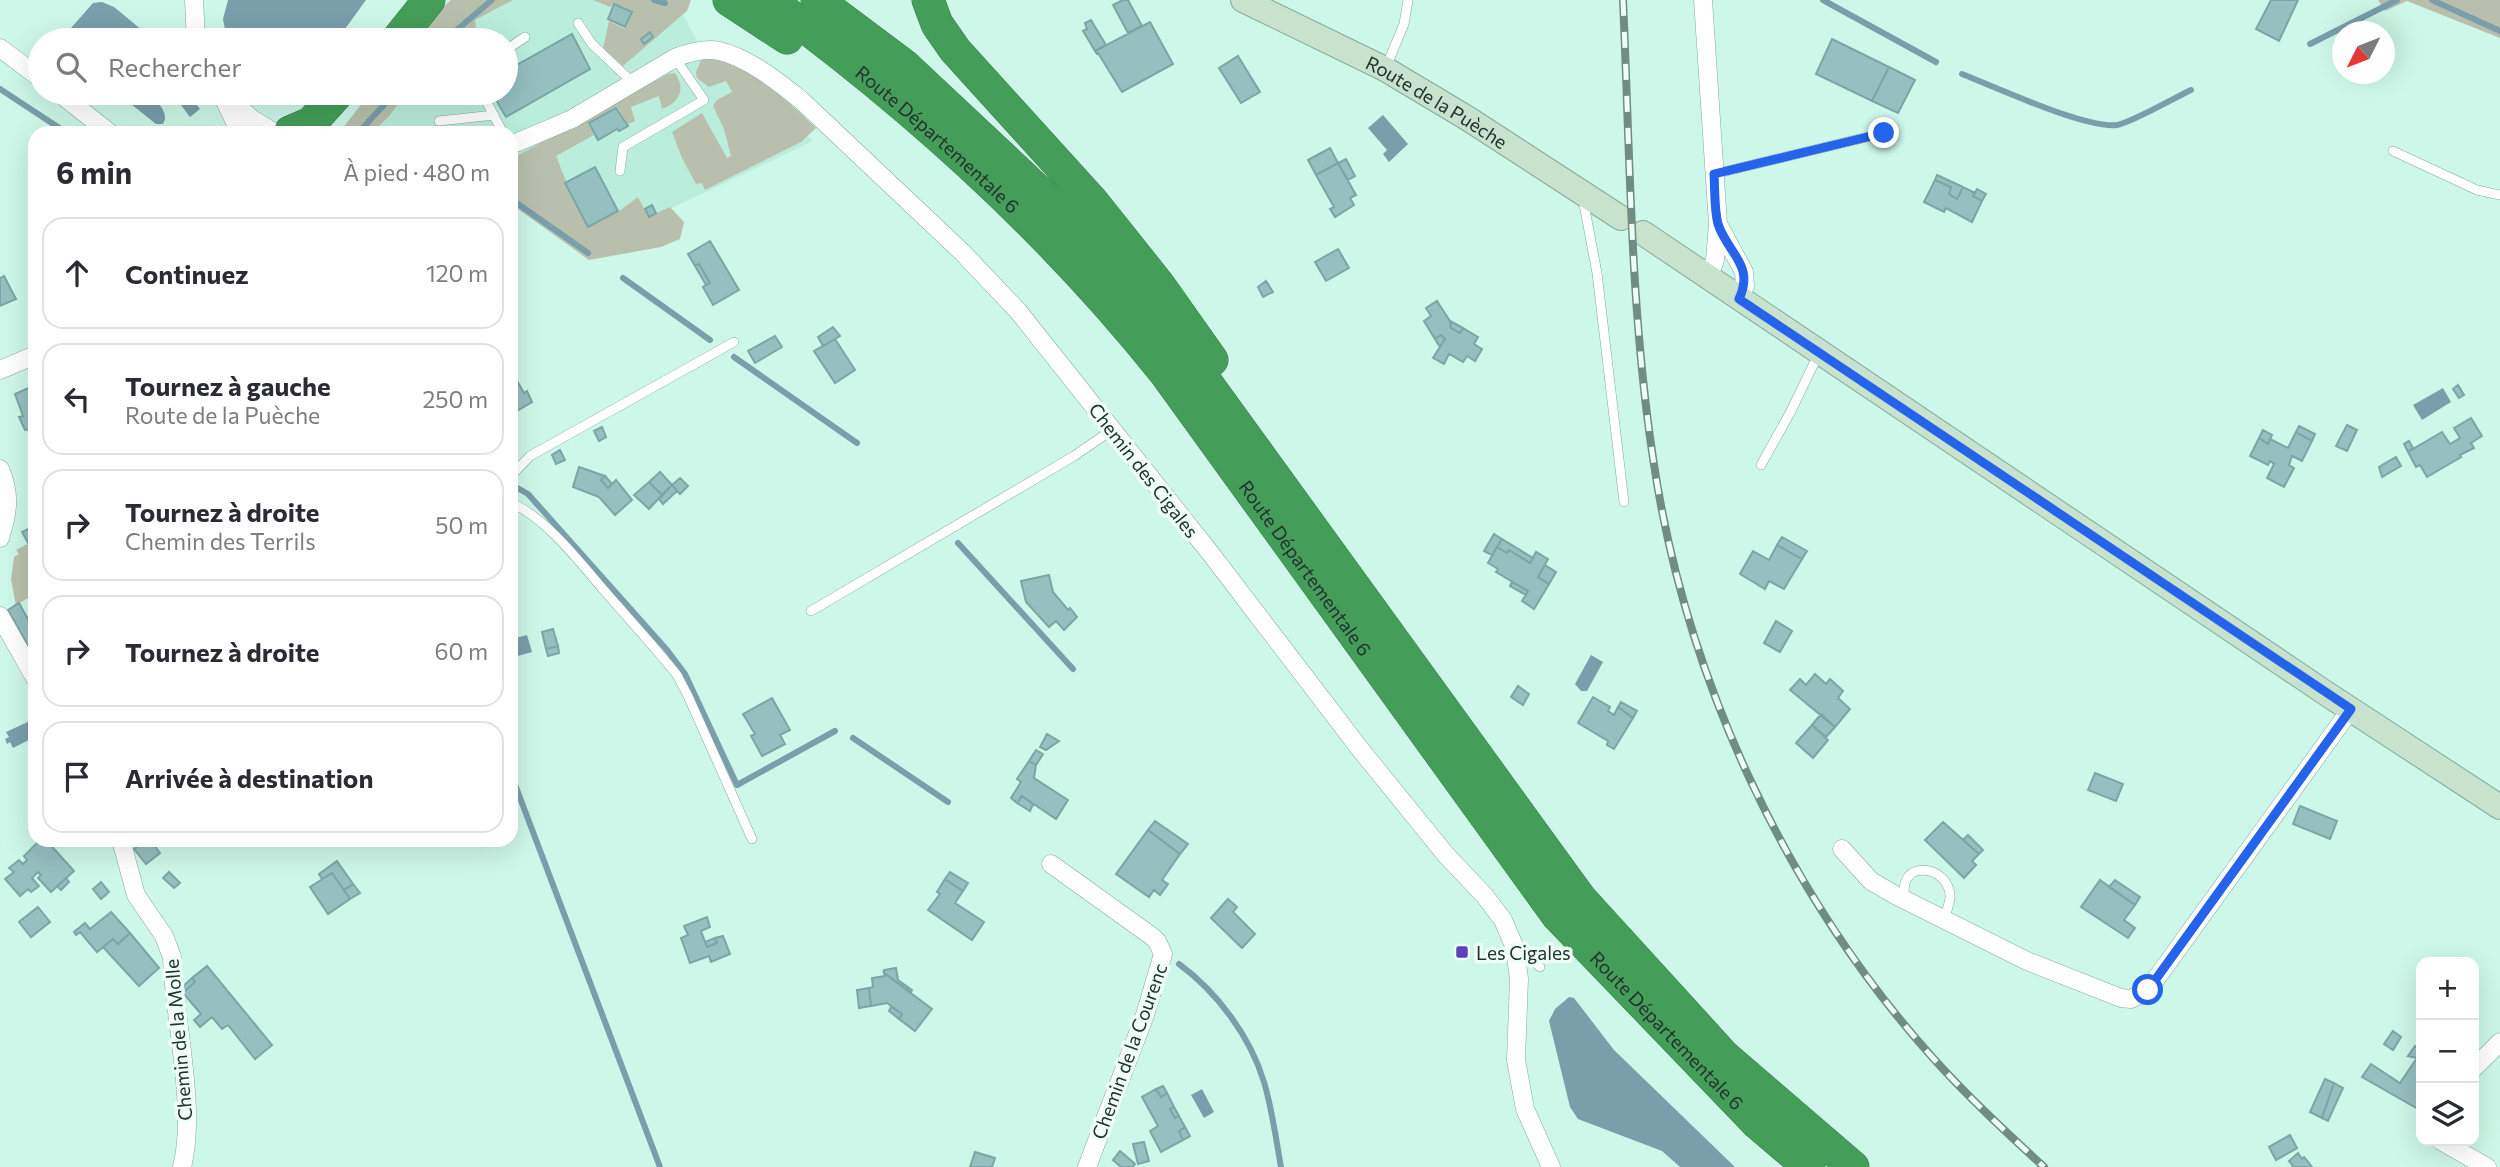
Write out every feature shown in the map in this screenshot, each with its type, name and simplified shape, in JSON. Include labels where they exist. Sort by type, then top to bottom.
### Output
[{"type":"highway","points":[[385,28],[404,0]]},
{"type":"highway","points":[[407,28],[429,0]]},
{"type":"highway","points":[[729,0],[804,50],[910,131],[1123,320]]},
{"type":"highway","name":"Route Départementale 6","points":[[769,0],[843,54],[981,174],[1123,320],[1166,374],[1557,915],[1758,1124],[1809,1167]]},
{"type":"highway","name":"Route Départementale 6","points":[[817,0],[905,66],[1066,216],[1203,378],[1580,898],[1724,1056],[1853,1167]]},
{"type":"highway","points":[[928,0],[937,24],[955,50],[1092,201],[1159,285],[1244,407],[1342,570]]},
{"type":"highway","points":[[305,126],[327,105]]},
{"type":"highway","points":[[334,126],[348,105]]},
{"type":"main road","name":"Route de la Puèche","points":[[1243,0],[1385,69],[1467,118],[1621,218]]},
{"type":"main road","points":[[1643,233],[1818,353],[2500,807]]},
{"type":"street","points":[[194,0],[195,28]]},
{"type":"street","points":[[1703,0],[1718,223],[1715,260],[1708,278]]},
{"type":"street","points":[[0,48],[28,69]]},
{"type":"street","name":"Chemin des Cigales","points":[[518,142],[572,118],[675,58],[684,54],[718,50],[772,77],[801,100],[962,252],[1018,311],[1211,554],[1360,749],[1503,920],[1515,948],[1518,968],[1516,1060],[1525,1110],[1551,1167]]},
{"type":"street","points":[[74,105],[101,126]]},
{"type":"street","points":[[227,105],[237,126]]},
{"type":"street","points":[[236,105],[264,126]]},
{"type":"street","points":[[1718,223],[1744,272],[1745,286],[1739,299]]},
{"type":"street","points":[[0,370],[28,358]]},
{"type":"street","points":[[0,470],[5,480],[9,512],[0,538]]},
{"type":"street","points":[[0,616],[28,666]]},
{"type":"street","points":[[1842,849],[1871,881],[1905,900],[2027,961],[2131,999],[2148,990],[2351,709]]},
{"type":"street","name":"Chemin de la Molle","points":[[123,847],[136,895],[164,936],[172,957],[185,1096],[186,1130],[182,1167]]},
{"type":"street","name":"Chemin de la Courenc","points":[[1051,864],[1150,935],[1157,941],[1163,954],[1145,1015],[1087,1167]]},
{"type":"street","points":[[2479,1063],[2500,1042]]},
{"type":"street","points":[[2450,1146],[2487,1167]]},
{"type":"lane","points":[[1385,69],[1404,24],[1408,0]]},
{"type":"lane","points":[[578,23],[592,44],[632,82]]},
{"type":"lane","points":[[518,42],[525,37]]},
{"type":"lane","points":[[620,171],[623,147],[704,100],[675,58]]},
{"type":"lane","points":[[489,105],[500,126]]},
{"type":"lane","points":[[439,121],[494,115]]},
{"type":"lane","points":[[1714,174],[1884,133]]},
{"type":"lane","points":[[2393,151],[2477,190],[2500,195]]},
{"type":"lane","points":[[1581,192],[1597,273],[1624,502]]},
{"type":"lane","points":[[518,469],[530,456],[734,342]]},
{"type":"lane","points":[[1761,465],[1791,411],[1818,353]]},
{"type":"lane","points":[[810,611],[1074,456],[1112,430]]},
{"type":"lane","points":[[518,505],[576,558],[677,675],[752,839]]},
{"type":"lane","points":[[1905,900],[1905,879],[1912,872],[1923,869],[1932,871],[1942,878],[1948,888],[1950,897],[1944,920]]},
{"type":"lane","points":[[1528,956],[1540,967]]},
{"type":"shaded area","points":[[451,0],[513,0],[475,20],[476,28],[424,28]]},
{"type":"shaded area","points":[[470,0],[668,0],[677,3],[710,66],[762,92],[813,141],[587,248],[518,200],[518,126],[356,126],[373,105],[518,105],[518,28],[441,28]]},
{"type":"shaded area","points":[[593,0],[691,0],[687,11],[623,66],[603,49],[609,21],[625,29],[633,12],[614,3],[610,7]]},
{"type":"shaded area","points":[[2378,0],[2500,0],[2500,38],[2407,1],[2385,11]]},
{"type":"shaded area","points":[[714,57],[757,77],[816,128],[801,142],[705,190],[702,183],[696,184],[672,132],[702,113],[727,158],[731,156],[724,129],[713,106],[717,100],[732,92],[726,81],[709,87],[697,78],[696,72],[702,58]]},
{"type":"shaded area","points":[[675,73],[680,84],[679,94],[673,103],[662,109],[659,96],[631,107],[635,121],[628,124],[617,107],[588,123],[594,135],[556,156],[566,181],[564,183],[588,227],[618,212],[638,197],[648,217],[670,207],[684,222],[680,239],[661,247],[589,260],[518,209],[518,155],[668,74]]},
{"type":"shaded area","points":[[361,105],[397,105],[379,126],[344,126]]},
{"type":"shaded area","points":[[28,544],[28,598],[16,605],[11,579],[14,557],[19,554],[16,550]]},
{"type":"water","points":[[228,0],[366,0],[346,28],[225,28],[223,19]]},
{"type":"water","points":[[102,2],[114,7],[139,28],[71,28],[93,3]]},
{"type":"water","points":[[132,105],[160,105],[165,120],[163,124],[156,124]]},
{"type":"water","points":[[181,105],[197,105],[200,109],[190,117]]},
{"type":"water","points":[[1383,115],[1408,144],[1389,162],[1383,154],[1387,150],[1368,128]]},
{"type":"water","points":[[2443,388],[2451,402],[2422,420],[2413,405]]},
{"type":"water","points":[[527,635],[532,652],[518,656],[518,637]]},
{"type":"water","points":[[1591,655],[1603,662],[1587,691],[1581,691],[1575,684]]},
{"type":"water","points":[[28,722],[28,740],[13,748],[10,742],[7,744],[5,739],[9,737],[6,732]]},
{"type":"water","points":[[1569,997],[1574,998],[1614,1050],[1735,1167],[1680,1167],[1662,1151],[1578,1119],[1570,1107],[1549,1021],[1555,1009]]},
{"type":"water","points":[[1202,1089],[1214,1112],[1204,1118],[1191,1095]]},
{"type":"building","points":[[1128,0],[1142,26],[1128,33],[1113,5]]},
{"type":"building","points":[[2271,0],[2298,0],[2279,41],[2256,29]]},
{"type":"building","points":[[614,4],[632,12],[625,27],[608,19]]},
{"type":"building","points":[[1091,20],[1106,45],[1095,51],[1083,31],[1087,29],[1085,23]]},
{"type":"building","points":[[1150,22],[1173,64],[1122,92],[1095,51]]},
{"type":"building","points":[[650,32],[653,37],[644,44],[641,39]]},
{"type":"building","points":[[572,34],[590,69],[506,117],[499,105],[518,105],[518,64]]},
{"type":"building","points":[[1832,39],[1889,67],[1872,101],[1816,74]]},
{"type":"building","points":[[1238,56],[1260,92],[1241,103],[1219,68]]},
{"type":"building","points":[[1889,67],[1915,80],[1898,113],[1872,101]]},
{"type":"building","points":[[616,108],[628,126],[598,140],[589,123]]},
{"type":"building","points":[[1330,148],[1338,163],[1316,175],[1308,160]]},
{"type":"building","points":[[1346,159],[1355,176],[1348,180],[1338,163]]},
{"type":"building","points":[[1338,163],[1356,195],[1350,198],[1354,205],[1335,217],[1330,209],[1334,207],[1316,175]]},
{"type":"building","points":[[595,167],[618,211],[588,227],[565,183]]},
{"type":"building","points":[[1937,175],[1963,187],[1957,199],[1949,194],[1951,187],[1935,180]]},
{"type":"building","points":[[1935,180],[1951,187],[1949,194],[1957,199],[1963,187],[1975,193],[1973,196],[1982,201],[1972,222],[1946,208],[1944,212],[1924,202]]},
{"type":"building","points":[[1977,189],[1986,194],[1982,201],[1973,196]]},
{"type":"building","points":[[652,205],[656,213],[649,217],[645,209]]},
{"type":"building","points":[[710,241],[739,290],[713,305],[703,287],[710,283],[699,264],[695,266],[688,254]]},
{"type":"building","points":[[1338,249],[1349,268],[1326,281],[1315,262]]},
{"type":"building","points":[[699,264],[710,283],[706,285],[695,266]]},
{"type":"building","points":[[4,276],[16,299],[0,306],[0,278]]},
{"type":"building","points":[[1266,281],[1273,292],[1263,297],[1258,287]]},
{"type":"building","points":[[1437,301],[1450,321],[1451,328],[1460,333],[1463,328],[1478,337],[1474,344],[1482,349],[1475,361],[1467,356],[1463,362],[1449,354],[1444,364],[1433,358],[1445,339],[1441,335],[1435,339],[1424,321],[1431,316],[1426,308]]},
{"type":"building","points":[[1450,321],[1463,328],[1460,333],[1451,328]]},
{"type":"building","points":[[833,327],[840,336],[823,346],[818,337]]},
{"type":"building","points":[[1441,335],[1445,339],[1440,347],[1435,339]]},
{"type":"building","points":[[775,336],[782,347],[755,363],[748,351]]},
{"type":"building","points":[[835,339],[855,370],[835,383],[814,351]]},
{"type":"building","points":[[518,382],[524,393],[527,391],[532,402],[518,410]]},
{"type":"building","points":[[2458,385],[2464,395],[2459,398],[2453,389]]},
{"type":"building","points":[[28,388],[28,429],[25,430],[19,417],[23,416],[15,394]]},
{"type":"building","points":[[2471,418],[2482,436],[2471,443],[2474,448],[2427,477],[2420,465],[2416,467],[2408,452],[2442,432],[2450,444],[2460,438],[2454,428]]},
{"type":"building","points":[[2347,425],[2357,430],[2347,451],[2336,446]]},
{"type":"building","points":[[2299,426],[2315,434],[2312,441],[2296,432]]},
{"type":"building","points":[[602,427],[606,437],[599,441],[594,431]]},
{"type":"building","points":[[2263,430],[2272,435],[2268,444],[2259,438]]},
{"type":"building","points":[[2296,432],[2312,441],[2302,461],[2292,456],[2289,465],[2294,468],[2284,487],[2267,478],[2274,464],[2270,461],[2268,465],[2250,456],[2259,438],[2268,444],[2270,439],[2288,448]]},
{"type":"building","points":[[2409,441],[2413,448],[2408,452],[2404,444]]},
{"type":"building","points":[[560,450],[565,460],[556,464],[552,455]]},
{"type":"building","points":[[2396,457],[2401,466],[2382,477],[2379,467]]},
{"type":"building","points":[[579,467],[605,476],[601,480],[608,488],[616,480],[632,500],[615,515],[599,497],[573,487]]},
{"type":"building","points":[[660,472],[672,485],[662,495],[649,482]]},
{"type":"building","points":[[605,476],[612,484],[608,488],[601,480]]},
{"type":"building","points":[[680,478],[688,486],[680,494],[672,485]]},
{"type":"building","points":[[649,482],[662,495],[649,509],[634,495]]},
{"type":"building","points":[[672,485],[677,491],[663,504],[659,499]]},
{"type":"building","points":[[28,529],[28,543],[22,532]]},
{"type":"building","points":[[1494,534],[1502,539],[1492,555],[1484,551]]},
{"type":"building","points":[[1782,537],[1807,551],[1802,559],[1777,545]]},
{"type":"building","points":[[1502,539],[1533,558],[1530,563],[1509,550],[1507,553],[1497,547]]},
{"type":"building","points":[[1777,545],[1802,559],[1784,589],[1769,581],[1765,589],[1740,574],[1753,551],[1769,560]]},
{"type":"building","points":[[1497,547],[1507,553],[1509,550],[1530,563],[1536,552],[1548,559],[1538,577],[1549,584],[1534,609],[1522,601],[1528,591],[1496,572],[1498,569],[1488,563]]},
{"type":"building","points":[[1545,565],[1556,572],[1549,584],[1538,577]]},
{"type":"building","points":[[1049,575],[1053,592],[1077,617],[1064,630],[1056,621],[1049,627],[1026,602],[1021,581]]},
{"type":"building","points":[[1512,582],[1528,591],[1526,595],[1510,586]]},
{"type":"building","points":[[19,603],[28,619],[28,646],[8,610]]},
{"type":"building","points":[[1776,621],[1792,631],[1780,652],[1764,643]]},
{"type":"building","points":[[553,629],[558,646],[546,649],[542,632]]},
{"type":"building","points":[[558,646],[559,653],[548,656],[546,649]]},
{"type":"building","points":[[1815,674],[1826,684],[1830,679],[1843,691],[1838,698],[1850,709],[1835,727],[1790,690],[1800,679],[1806,685]]},
{"type":"building","points":[[1518,686],[1529,694],[1523,705],[1511,697]]},
{"type":"building","points":[[1593,697],[1610,707],[1608,711],[1614,715],[1618,707],[1633,718],[1614,749],[1607,745],[1608,741],[1578,723]]},
{"type":"building","points":[[772,698],[790,730],[780,735],[785,744],[762,756],[751,736],[755,734],[743,714]]},
{"type":"building","points":[[1621,702],[1637,711],[1633,718],[1618,707]]},
{"type":"building","points":[[1821,714],[1835,727],[1826,737],[1812,725]]},
{"type":"building","points":[[1812,725],[1828,740],[1813,758],[1796,743]]},
{"type":"building","points":[[1047,734],[1059,741],[1046,750],[1040,747]]},
{"type":"building","points":[[1036,750],[1043,754],[1036,765],[1029,761]]},
{"type":"building","points":[[1029,761],[1036,765],[1034,778],[1068,800],[1056,819],[1022,796],[1017,803],[1011,798],[1021,782],[1017,779]]},
{"type":"building","points":[[2095,773],[2123,784],[2116,801],[2088,790]]},
{"type":"building","points":[[1022,796],[1033,804],[1030,811],[1017,803]]},
{"type":"building","points":[[2300,806],[2337,821],[2330,839],[2293,824]]},
{"type":"building","points":[[1155,821],[1188,844],[1180,854],[1148,830]]},
{"type":"building","points":[[1943,822],[1979,854],[1972,861],[1976,865],[1964,878],[1925,840]]},
{"type":"building","points":[[1148,830],[1180,854],[1162,880],[1168,884],[1160,895],[1154,890],[1149,897],[1116,874]]},
{"type":"building","points":[[1968,835],[1983,850],[1979,854],[1963,840]]},
{"type":"building","points":[[33,847],[52,847],[74,871],[51,892],[38,878],[41,875],[38,872],[32,878],[39,886],[31,892],[28,889],[20,896],[5,879],[14,872],[9,868],[19,860],[23,864],[27,860],[24,856]]},
{"type":"building","points":[[155,847],[160,853],[146,864],[134,849]]},
{"type":"building","points":[[337,861],[353,884],[344,890],[332,873],[322,879],[319,874]]},
{"type":"building","points":[[169,872],[180,883],[174,888],[163,878]]},
{"type":"building","points":[[950,872],[968,883],[963,891],[945,879]]},
{"type":"building","points":[[332,873],[350,899],[328,914],[310,887]]},
{"type":"building","points":[[66,878],[69,882],[61,890],[57,886]]},
{"type":"building","points":[[945,879],[963,891],[955,903],[984,922],[972,940],[928,910],[940,894],[937,892]]},
{"type":"building","points":[[2100,880],[2135,905],[2124,920],[2135,928],[2128,938],[2081,907]]},
{"type":"building","points":[[2115,880],[2140,897],[2135,905],[2109,887]]},
{"type":"building","points":[[101,882],[109,892],[101,899],[93,889]]},
{"type":"building","points":[[353,884],[360,893],[350,899],[344,890]]},
{"type":"building","points":[[1228,899],[1237,907],[1233,912],[1255,934],[1242,948],[1211,918]]},
{"type":"building","points":[[38,907],[50,922],[31,937],[19,922]]},
{"type":"building","points":[[111,912],[130,933],[118,944],[113,939],[97,952],[80,932],[76,935],[74,932],[85,923],[90,929]]},
{"type":"building","points":[[707,917],[710,927],[701,931],[707,947],[717,943],[715,938],[723,936],[730,954],[711,962],[709,956],[690,963],[681,938],[688,935],[684,926]]},
{"type":"building","points":[[130,933],[159,968],[139,986],[103,947],[113,939],[118,944]]},
{"type":"building","points":[[715,938],[717,943],[707,947],[705,942]]},
{"type":"building","points":[[207,966],[272,1045],[255,1059],[228,1025],[222,1029],[212,1017],[200,1027],[194,1020],[201,1014],[183,993],[195,982],[192,978]]},
{"type":"building","points":[[896,968],[898,980],[912,990],[911,992],[884,973],[884,970]]},
{"type":"building","points":[[884,973],[932,1009],[915,1031],[899,1019],[902,1014],[887,1003],[871,1006],[869,988],[873,987],[872,978],[885,976]]},
{"type":"building","points":[[192,978],[195,982],[183,993],[180,989]]},
{"type":"building","points":[[869,988],[871,1006],[859,1008],[857,990]]},
{"type":"building","points":[[891,1007],[902,1014],[899,1019],[889,1011]]},
{"type":"building","points":[[2393,1031],[2401,1037],[2393,1050],[2384,1044]]},
{"type":"building","points":[[2415,1046],[2416,1058],[2408,1056]]},
{"type":"building","points":[[2416,1059],[2416,1108],[2362,1077],[2371,1064],[2400,1083]]},
{"type":"building","points":[[2325,1079],[2334,1083],[2322,1118],[2310,1112]]},
{"type":"building","points":[[2334,1083],[2343,1088],[2328,1121],[2322,1118]]},
{"type":"building","points":[[1163,1086],[1167,1093],[1161,1097],[1156,1089]]},
{"type":"building","points":[[1156,1089],[1161,1097],[1167,1093],[1174,1107],[1170,1109],[1175,1118],[1179,1116],[1185,1127],[1179,1131],[1183,1140],[1161,1152],[1150,1131],[1158,1126],[1142,1097]]},
{"type":"building","points":[[1174,1107],[1179,1116],[1175,1118],[1170,1109]]},
{"type":"building","points":[[1185,1127],[1190,1136],[1183,1140],[1179,1131]]},
{"type":"building","points":[[2290,1135],[2297,1148],[2276,1160],[2269,1147]]},
{"type":"building","points":[[1144,1142],[1149,1161],[1138,1164],[1133,1144]]},
{"type":"building","points":[[1120,1151],[1135,1164],[1133,1167],[1121,1167],[1113,1160]]},
{"type":"building","points":[[975,1152],[995,1158],[992,1167],[970,1167]]},
{"type":"building","points":[[2298,1153],[2312,1167],[2292,1167],[2289,1161]]},
{"type":"waterway","points":[[459,28],[492,0]]},
{"type":"waterway","points":[[654,0],[665,3]]},
{"type":"waterway","points":[[1823,0],[1936,62]]},
{"type":"waterway","points":[[2310,44],[2397,0]]},
{"type":"waterway","points":[[2432,0],[2500,31]]},
{"type":"waterway","points":[[1962,74],[2084,121],[2117,125],[2191,90]]},
{"type":"waterway","points":[[0,89],[56,126]]},
{"type":"waterway","points":[[364,126],[384,105]]},
{"type":"waterway","points":[[518,204],[588,253]]},
{"type":"waterway","points":[[623,278],[710,340]]},
{"type":"waterway","points":[[734,357],[857,443]]},
{"type":"waterway","points":[[518,488],[528,494],[667,650],[685,674],[737,785],[835,731]]},
{"type":"waterway","points":[[958,543],[1073,669]]},
{"type":"waterway","points":[[853,738],[948,802]]},
{"type":"waterway","points":[[518,792],[660,1167]]},
{"type":"waterway","points":[[1179,964],[1193,975],[1231,1016],[1250,1048],[1267,1092],[1281,1167]]},
{"type":"railway","points":[[1623,0],[1635,287],[1645,401],[1668,540],[1689,621],[1717,701],[1750,778],[1788,853],[1831,925],[1880,994],[1933,1058],[2044,1167]]},
{"type":"place","name":"Les Cigales","points":[[1462,952]]},
{"type":"route","points":[[1884,133],[1714,174],[1718,223],[1744,272],[1745,286],[1739,299],[2351,709],[2148,990]]}]
